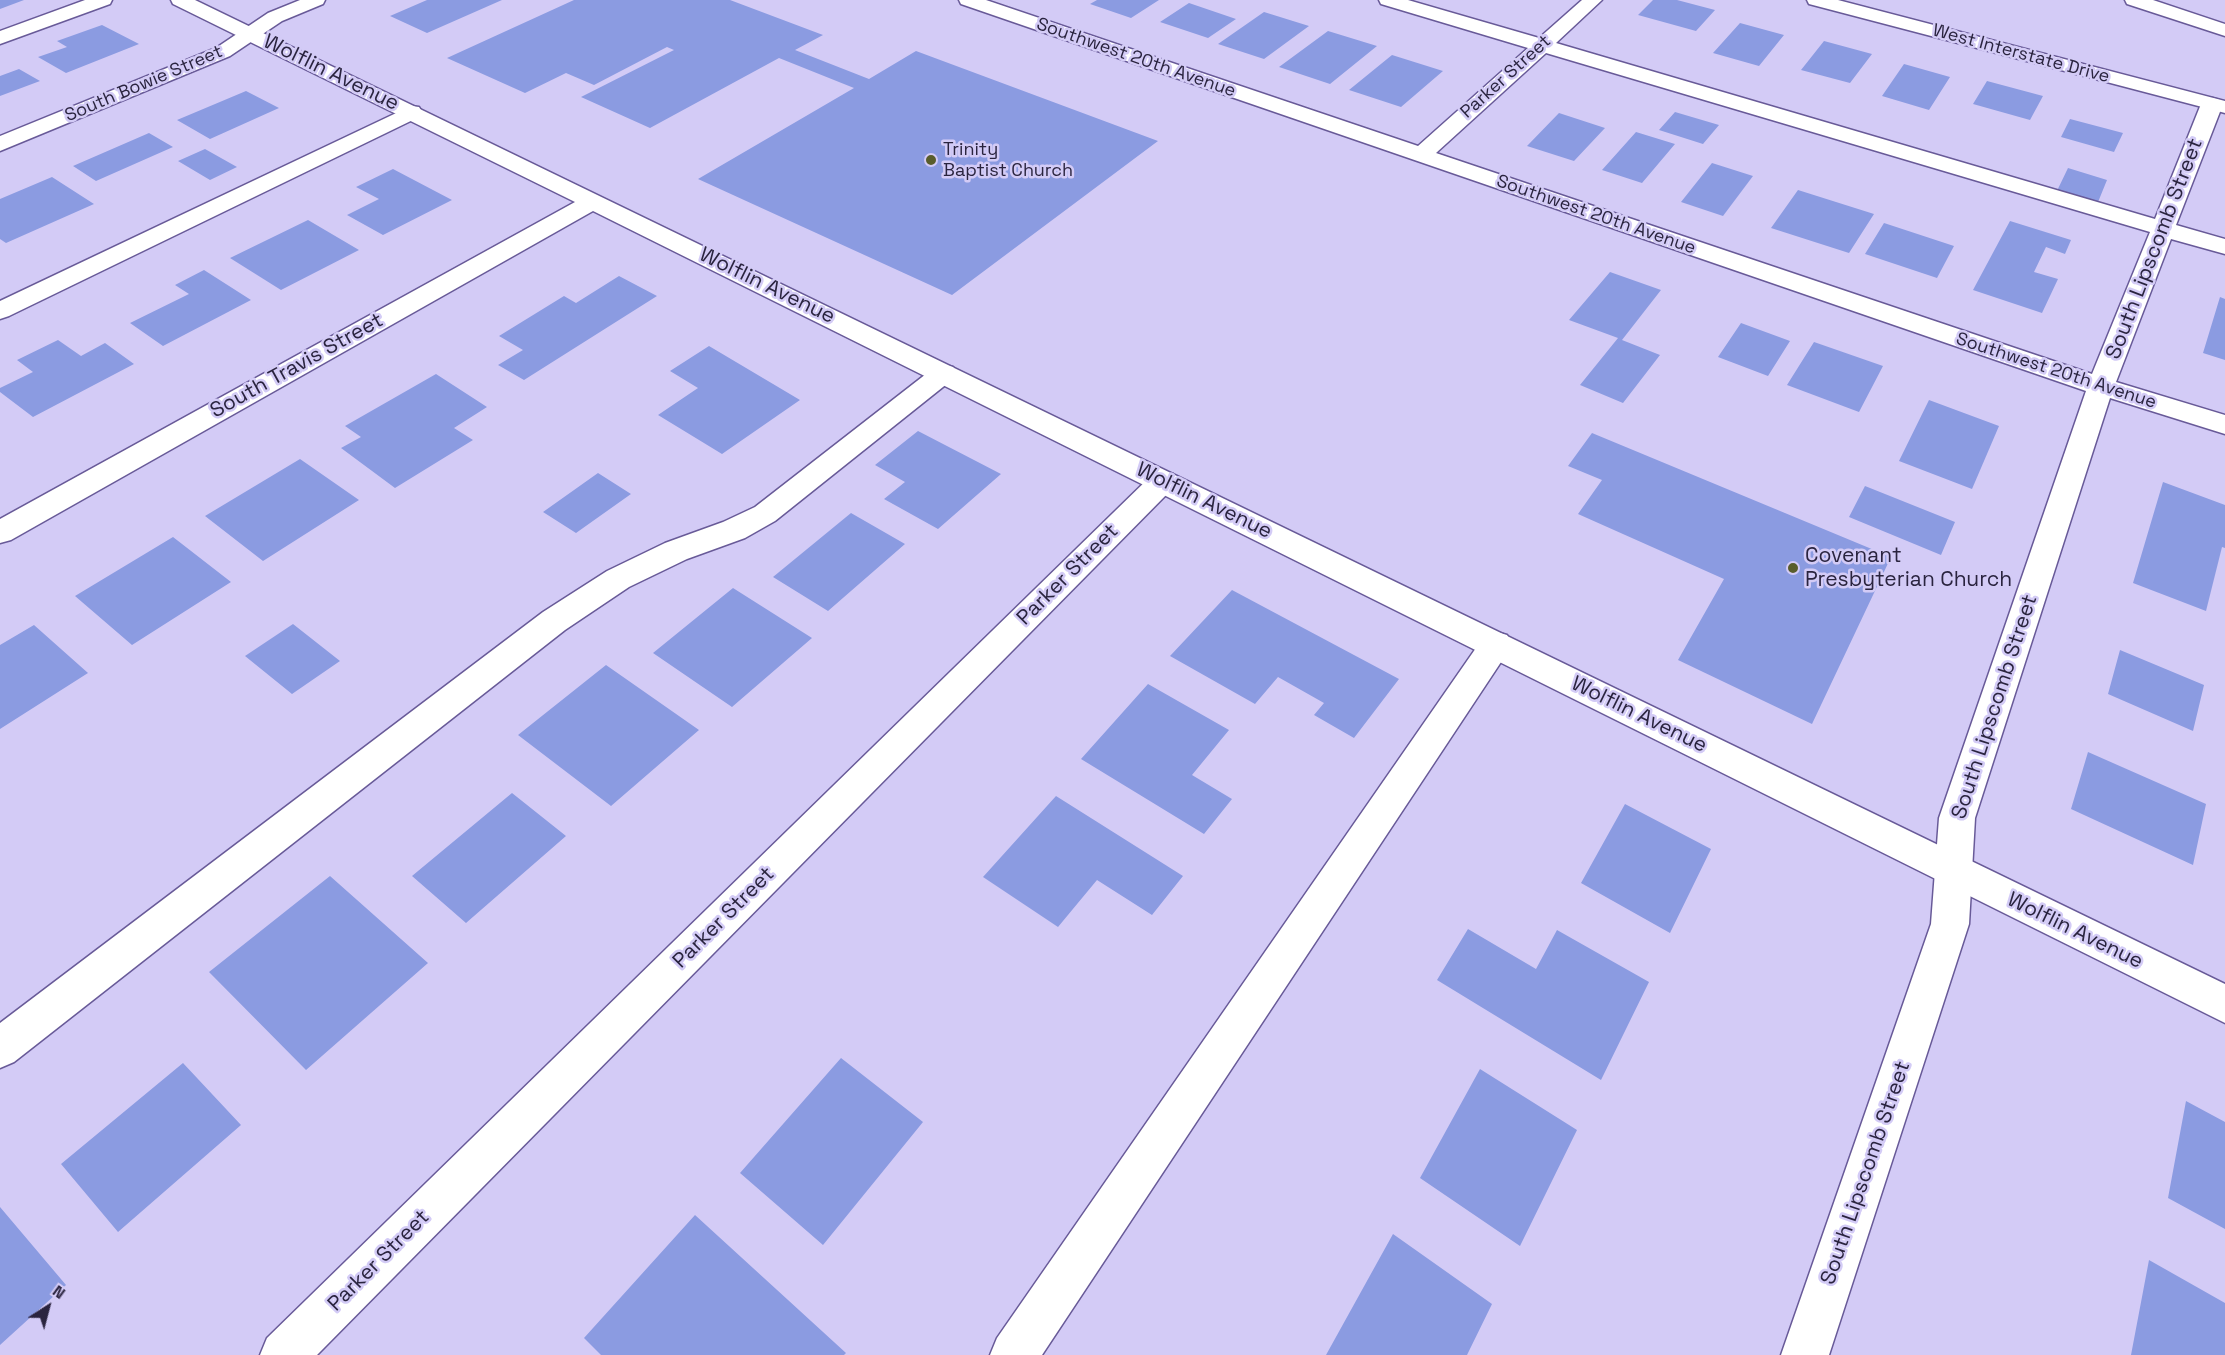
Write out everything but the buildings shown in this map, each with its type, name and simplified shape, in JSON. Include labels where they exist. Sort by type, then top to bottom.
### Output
[{"type":"main road","points":[[0,38],[103,0]]},
{"type":"main road","name":"Wolflin Avenue","points":[[180,0],[945,373],[2225,1005]]},
{"type":"main road","name":"South Bowie Street","points":[[0,144],[223,52],[275,17],[316,0]]},
{"type":"main road","name":"Southwest 20th Avenue","points":[[968,0],[2101,387],[2225,425]]},
{"type":"main road","points":[[1388,0],[2225,247]]},
{"type":"main road","name":"Parker Street","points":[[1420,155],[1593,0]]},
{"type":"main road","name":"West Interstate Drive","points":[[1816,0],[2218,105]]},
{"type":"main road","points":[[2136,0],[2225,28]]},
{"type":"main road","name":"South Lipscomb Street","points":[[1805,1355],[1950,924],[1957,818],[2101,387],[2163,229],[2218,105]]},
{"type":"main road","points":[[0,311],[411,112]]},
{"type":"main road","name":"South Travis Street","points":[[0,532],[593,201]]},
{"type":"main road","points":[[0,1048],[554,621],[618,579],[676,551],[734,530],[765,514],[945,373]]},
{"type":"main road","name":"Parker Street","points":[[284,1355],[1163,481]]},
{"type":"main road","points":[[1014,1355],[1496,644]]},
{"type":"place","name":"Trinity Baptist Church","points":[[931,160]]},
{"type":"place","name":"Covenant Presbyterian Church","points":[[1793,568]]}]
